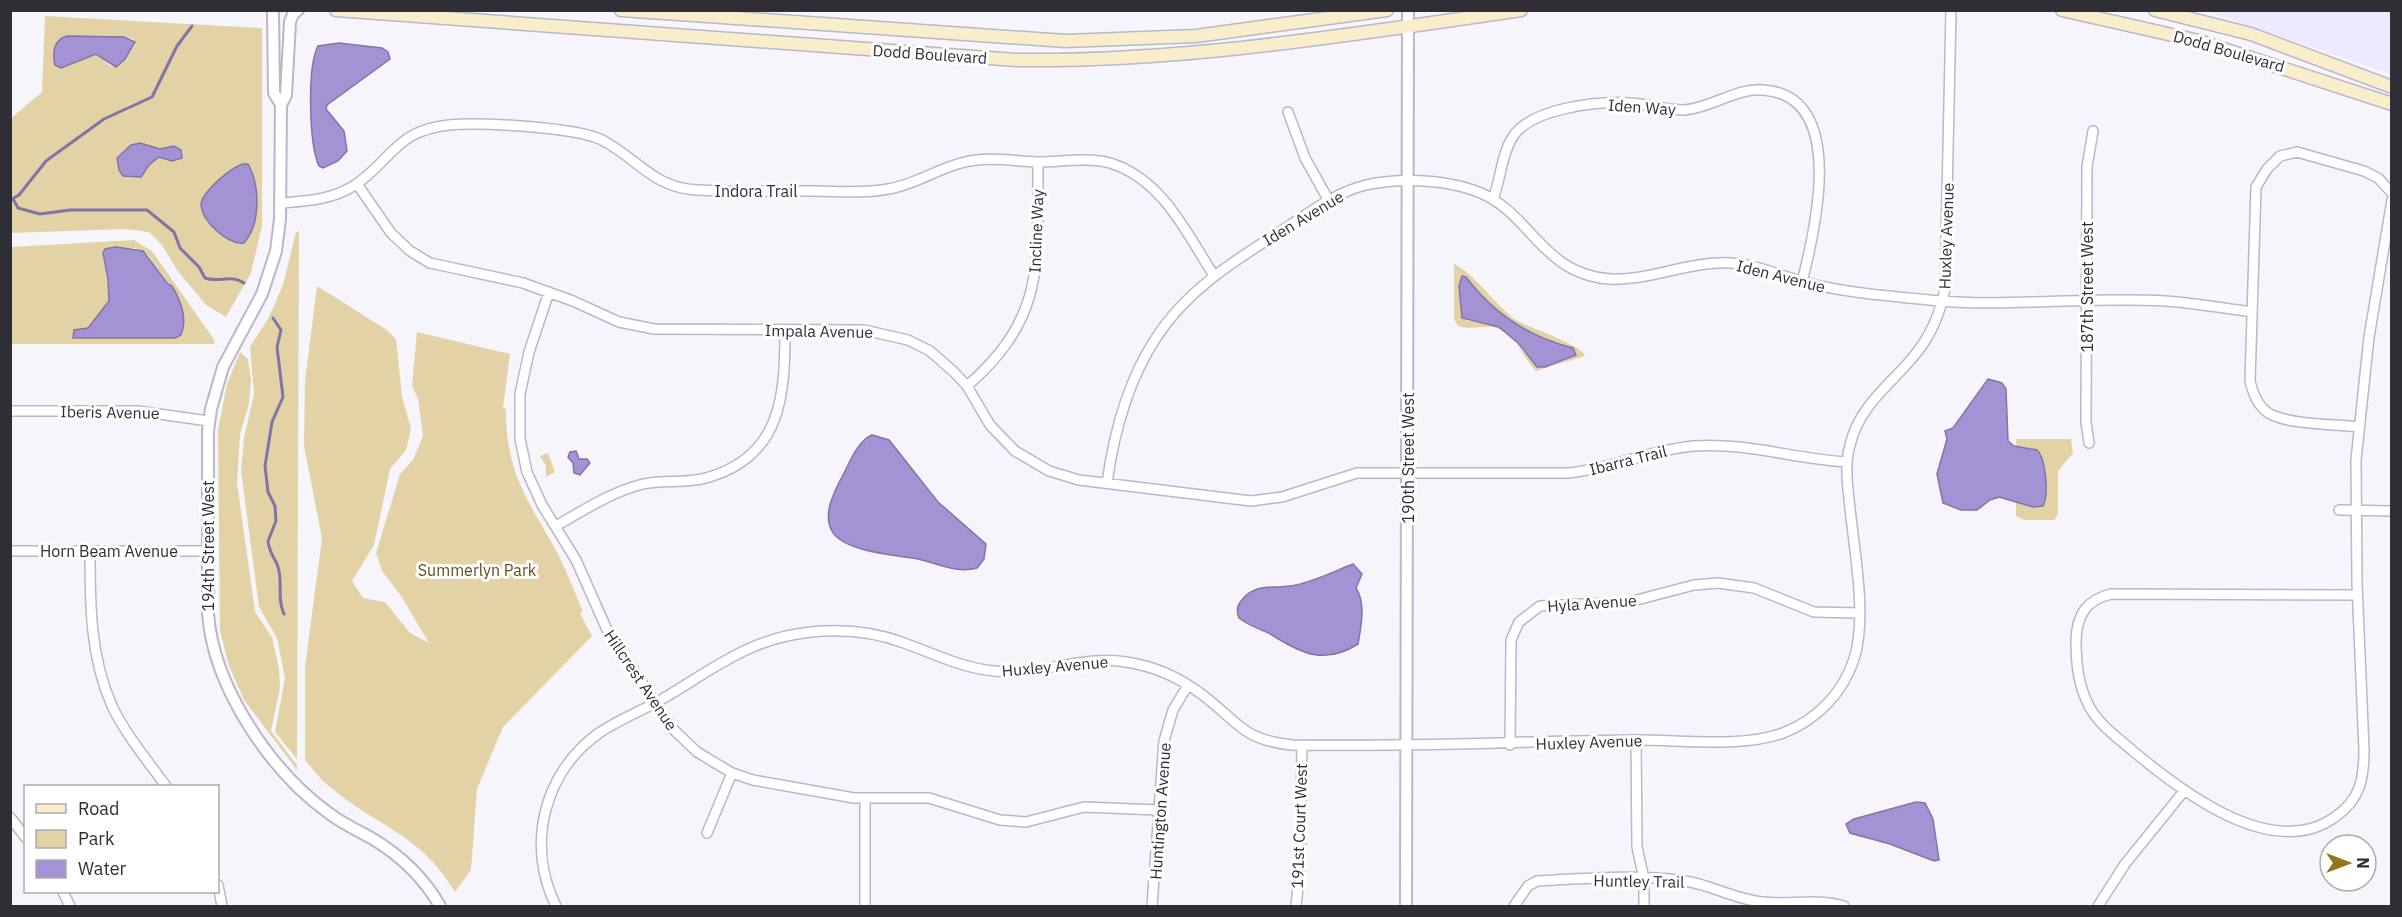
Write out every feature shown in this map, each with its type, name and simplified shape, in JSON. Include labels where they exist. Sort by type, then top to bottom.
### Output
[{"type":"main road","name":"Dodd Boulevard","points":[[336,10],[1016,60],[1071,61],[1217,51],[1409,27],[1521,10]]},
{"type":"main road","name":"Dodd Boulevard","points":[[621,10],[1066,41],[1196,36],[1387,10]]},
{"type":"main road","name":"Dodd Boulevard","points":[[2062,10],[2199,41],[2391,104]]},
{"type":"main road","name":"Dodd Boulevard","points":[[2155,10],[2251,34],[2391,87]]},
{"type":"street","name":"194th Street West","points":[[273,10],[274,93],[281,105]]},
{"type":"street","name":"194th Street West","points":[[298,10],[290,22],[286,95],[281,105],[281,203],[278,241],[268,278],[223,367],[215,389],[209,421],[208,551],[211,636],[220,671],[239,710],[301,789],[330,814],[400,858],[424,882],[440,906]]},
{"type":"street","name":"190th Street West","points":[[1406,906],[1408,10]]},
{"type":"street","name":"Huxley Avenue","points":[[656,703],[738,652],[781,637],[826,631],[857,632],[887,638],[956,664],[982,670],[1022,672],[1087,661],[1113,661],[1152,668],[1188,685],[1249,735],[1273,742],[1302,745],[1510,745],[1636,740],[1753,740],[1774,736],[1803,723],[1828,703],[1846,677],[1857,647],[1859,613],[1847,462],[1850,444],[1860,418],[1884,386],[1921,347],[1934,325],[1942,302],[1948,263],[1951,10]]},
{"type":"street","name":"Iden Way","points":[[1493,199],[1510,141],[1524,124],[1542,114],[1614,103],[1673,110],[1694,109],[1714,104],[1746,91],[1774,92],[1788,97],[1806,113],[1818,143],[1817,215],[1802,282]]},
{"type":"street","points":[[1288,112],[1305,158],[1329,201]]},
{"type":"street","name":"Indora Trail","points":[[281,203],[318,200],[357,184],[392,149],[412,136],[441,126],[460,124],[566,130],[588,134],[611,145],[656,178],[696,190],[879,191],[909,185],[954,165],[974,160],[1103,162],[1135,174],[1167,203],[1213,274]]},
{"type":"street","name":"187th Street West","points":[[2089,443],[2086,422],[2088,154],[2093,131]]},
{"type":"street","points":[[2359,427],[2291,420],[2272,415],[2263,408],[2253,394],[2250,381],[2256,187],[2280,156],[2297,152],[2364,171],[2387,185],[2391,193]]},
{"type":"street","name":"Incline Way","points":[[967,386],[1004,350],[1020,324],[1030,298],[1037,266],[1038,162]]},
{"type":"street","name":"Iden Avenue","points":[[1107,483],[1118,420],[1143,359],[1176,311],[1213,274],[1329,201],[1365,186],[1408,182],[1454,185],[1493,199],[1514,215],[1546,252],[1577,272],[1610,279],[1631,278],[1682,266],[1727,263],[1755,267],[1802,282],[1847,291],[1942,302],[2162,301],[2252,312]]},
{"type":"street","name":"Impala Avenue","points":[[357,184],[391,233],[420,258],[442,268],[509,280],[549,292],[614,320],[640,327],[856,329],[894,335],[930,351],[967,386],[990,425],[1021,456],[1064,476],[1251,501],[1282,497],[1350,474],[1408,473]]},
{"type":"street","points":[[2357,595],[2111,594],[2091,601],[2086,606],[2077,626],[2076,659],[2082,691],[2089,706],[2108,730],[2184,791],[2213,809],[2255,826],[2296,831],[2330,821],[2354,801],[2364,770],[2355,510],[2359,427],[2369,337],[2391,200]]},
{"type":"street","name":"Hillcrest Avenue","points":[[549,292],[522,379],[519,428],[527,472],[542,505],[576,560],[604,626],[656,703],[688,744],[705,758],[732,773],[815,793],[865,798],[929,798],[956,805],[987,818],[1019,822],[1040,820],[1084,807],[1158,810]]},
{"type":"street","points":[[556,526],[591,505],[625,490],[658,481],[706,478],[726,471],[743,459],[764,438],[779,410],[784,387],[785,330]]},
{"type":"street","name":"Iberis Avenue","points":[[10,411],[137,411],[209,421]]},
{"type":"street","name":"Ibarra Trail","points":[[1408,473],[1568,473],[1597,469],[1666,450],[1707,445],[1757,448],[1817,460],[1847,462]]},
{"type":"street","points":[[2339,510],[2391,511]]},
{"type":"street","name":"Horn Beam Avenue","points":[[10,551],[208,551]]},
{"type":"street","points":[[90,551],[90,615],[100,674],[113,707],[135,745],[165,785]]},
{"type":"street","name":"Hyla Avenue","points":[[1510,745],[1511,640],[1519,622],[1540,606],[1629,602],[1694,585],[1718,583],[1754,588],[1814,612],[1859,613]]},
{"type":"street","name":"Huntington Avenue","points":[[1152,906],[1166,731],[1173,710],[1188,685]]},
{"type":"street","points":[[556,906],[545,877],[541,846],[544,814],[554,785],[569,761],[591,739],[610,726],[656,703]]},
{"type":"street","points":[[1636,740],[1637,846],[1644,879],[1644,906]]},
{"type":"street","name":"191st Court West","points":[[1296,906],[1300,868],[1302,745]]},
{"type":"street","points":[[707,833],[732,773]]},
{"type":"street","points":[[2098,906],[2125,864],[2184,791]]},
{"type":"street","points":[[865,798],[865,906]]},
{"type":"street","points":[[10,817],[24,835]]},
{"type":"street","name":"Huntley Trail","points":[[1514,906],[1527,886],[1537,881],[1644,879],[1677,879],[1700,883],[1740,898],[1780,904],[1813,901],[1844,906]]},
{"type":"street","points":[[219,890],[222,906]]},
{"type":"shaded area","points":[[2206,11],[2391,11],[2391,74]]},
{"type":"green space","points":[[45,16],[262,28],[262,226],[251,273],[226,317],[206,305],[177,270],[162,245],[149,232],[125,229],[11,233],[10,119],[42,92]],"holes":[[[63,36],[124,37],[133,39],[135,45],[125,59],[111,66],[96,54],[68,65],[54,49]],[[140,143],[160,149],[166,147],[172,161],[159,157],[149,165],[141,177],[123,176],[119,170],[117,158],[131,145]],[[251,169],[256,214],[251,226],[232,242],[211,223],[204,212],[203,203],[206,195],[221,183]]]},
{"type":"green space","points":[[299,231],[297,759],[275,732],[285,678],[277,638],[259,607],[241,471],[244,438],[254,394],[250,347],[269,317],[283,285],[296,232]]},
{"type":"green space","points":[[134,240],[152,251],[215,341],[214,344],[11,344],[11,247]],"holes":[[[126,248],[135,248],[147,254],[177,294],[184,315],[175,338],[92,338],[73,334],[74,330],[88,328],[109,301],[108,279],[103,257]]]},
{"type":"green space","points":[[1454,264],[1469,274],[1516,320],[1575,347],[1585,356],[1536,371],[1514,342],[1540,366],[1546,367],[1573,357],[1561,347],[1524,331],[1493,306],[1466,277],[1459,286],[1467,321],[1495,325],[1505,332],[1492,327],[1458,326],[1454,319]]},
{"type":"green space","name":"Summerlyn Park","points":[[317,286],[387,330],[396,339],[402,396],[411,429],[406,450],[390,469],[374,545],[352,581],[363,598],[385,602],[410,633],[429,643],[401,596],[382,571],[376,553],[400,474],[413,460],[423,436],[418,399],[412,386],[417,332],[510,354],[503,408],[506,409],[507,433],[515,471],[529,503],[562,563],[583,612],[580,613],[592,636],[503,727],[477,789],[471,870],[455,892],[442,872],[427,856],[397,832],[347,801],[330,787],[305,760],[305,667],[322,538],[304,446],[305,381]]},
{"type":"green space","points":[[240,352],[248,359],[251,379],[249,404],[240,434],[237,482],[255,612],[272,637],[279,669],[280,688],[271,731],[297,765],[297,770],[244,700],[229,666],[220,631],[218,430],[227,384]]},
{"type":"green space","points":[[2016,439],[2071,439],[2073,453],[2058,471],[2058,514],[2054,520],[2024,520],[2016,516],[2016,501],[2033,507],[2043,506],[2046,483],[2042,468],[2031,448],[2016,447]]},
{"type":"green space","points":[[548,453],[555,472],[546,477],[546,466],[540,456]]},
{"type":"water","points":[[67,36],[124,37],[135,42],[125,59],[116,67],[96,54],[61,68],[55,65],[54,51],[59,40]]},
{"type":"water","points":[[339,43],[382,48],[388,52],[390,59],[327,105],[326,109],[344,131],[347,151],[338,161],[323,168],[319,166],[316,155],[311,124],[312,71],[318,46]]},
{"type":"water","points":[[140,143],[160,149],[174,146],[181,150],[182,158],[172,161],[159,157],[149,165],[141,177],[123,176],[119,170],[117,158],[131,145]]},
{"type":"water","points":[[243,164],[248,164],[252,173],[257,204],[250,235],[244,243],[238,243],[224,236],[211,225],[201,205],[206,194],[218,181]]},
{"type":"water","points":[[116,247],[143,251],[168,284],[172,286],[182,310],[184,323],[181,335],[175,338],[73,338],[74,330],[88,328],[109,301],[103,253],[105,249]]},
{"type":"water","points":[[1462,276],[1466,277],[1488,302],[1513,322],[1542,337],[1573,348],[1576,355],[1545,367],[1537,367],[1518,343],[1499,327],[1462,318],[1459,286]]},
{"type":"water","points":[[1988,379],[2002,383],[2006,389],[2008,441],[2014,446],[2037,450],[2043,461],[2046,486],[2043,506],[2033,507],[1999,497],[1990,500],[1977,510],[1961,510],[1943,503],[1937,474],[1947,439],[1945,431],[1953,428]]},
{"type":"water","points":[[872,435],[889,440],[938,502],[986,544],[984,559],[977,568],[955,569],[918,559],[859,548],[847,544],[832,531],[828,517],[833,495],[855,452],[862,442]]},
{"type":"water","points":[[576,451],[579,459],[587,459],[590,463],[580,475],[574,473],[573,463],[568,457],[570,452]]},
{"type":"water","points":[[1353,564],[1362,574],[1356,588],[1362,608],[1361,623],[1358,644],[1346,650],[1324,655],[1304,652],[1239,618],[1237,611],[1241,601],[1259,588],[1303,583]]},
{"type":"water","points":[[1916,802],[1925,803],[1933,819],[1939,860],[1934,861],[1890,844],[1850,833],[1846,824],[1854,819]]},
{"type":"waterway","points":[[10,200],[19,195],[46,161],[104,119],[152,97],[177,46],[192,26]]},
{"type":"waterway","points":[[13,199],[18,208],[40,214],[70,210],[147,210],[174,232],[180,248],[199,267],[205,278],[235,279],[244,283]]},
{"type":"waterway","points":[[273,318],[281,330],[277,347],[283,397],[272,422],[265,466],[268,492],[275,506],[276,521],[268,541],[279,570],[284,614]]}]
